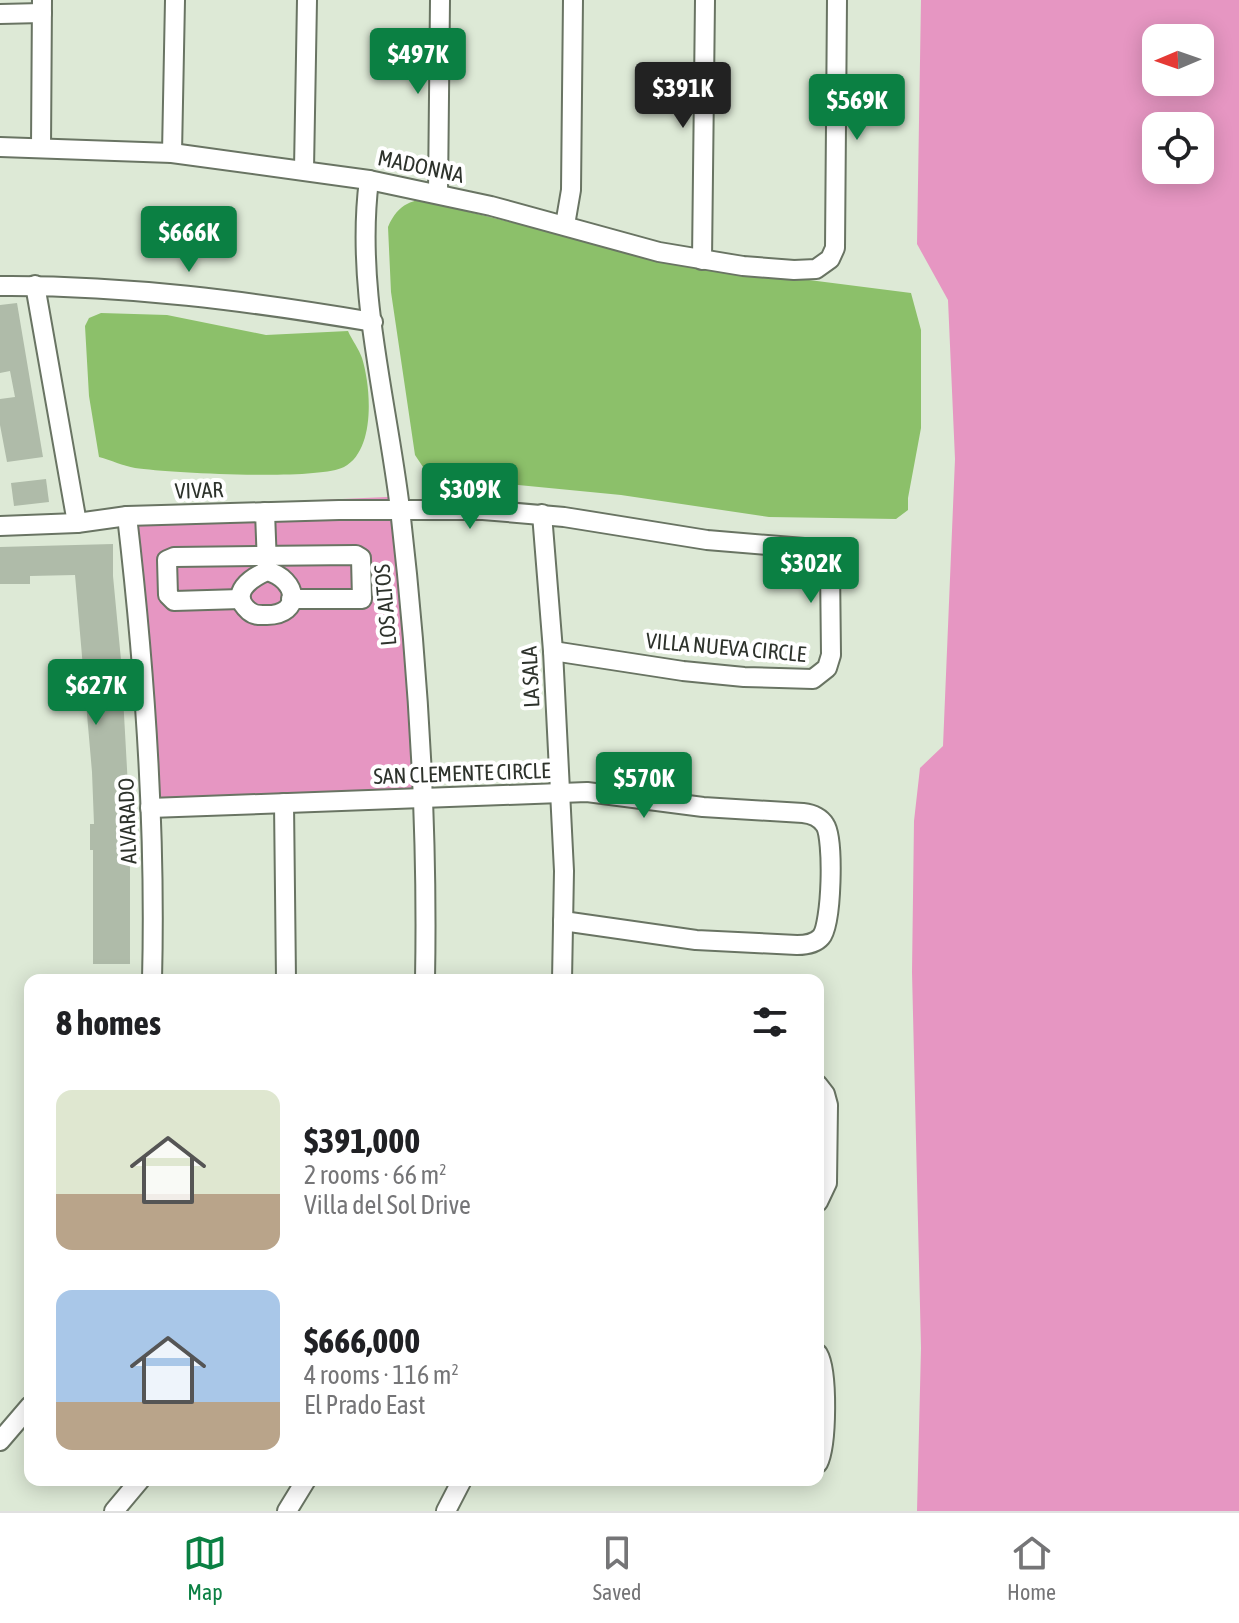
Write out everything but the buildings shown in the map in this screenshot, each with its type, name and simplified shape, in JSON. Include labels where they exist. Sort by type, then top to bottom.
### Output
[{"type":"street","points":[[172,153],[175,0]]},
{"type":"street","points":[[304,169],[307,0]]},
{"type":"street","points":[[438,193],[440,0]]},
{"type":"street","points":[[565,225],[571,190],[573,0]]},
{"type":"street","points":[[702,260],[705,0]]},
{"type":"street","name":"MADONNA","points":[[0,147],[172,153],[304,169],[438,193],[659,252],[794,270],[816,269],[833,254],[835,242],[837,0]]},
{"type":"street","points":[[0,14],[42,7],[41,147]]},
{"type":"street","name":"LOS ALTOS","points":[[369,180],[364,244],[400,509],[415,659],[422,798],[425,974]]},
{"type":"street","points":[[0,286],[35,285],[188,295],[373,322]]},
{"type":"street","points":[[35,285],[77,523]]},
{"type":"street","points":[[400,509],[542,514]]},
{"type":"street","name":"VIVAR","points":[[0,526],[77,523],[127,516],[400,509]]},
{"type":"street","points":[[265,512],[267,564],[289,582],[291,599],[286,612],[254,615],[241,599],[242,589],[267,564]]},
{"type":"street","name":"VILLA NUEVA CIRCLE","points":[[542,514],[707,540],[810,549],[824,556],[832,575],[831,655],[827,668],[813,679],[683,671],[553,651]]},
{"type":"street","name":"LA SALA","points":[[542,514],[553,651],[564,871],[562,974]]},
{"type":"street","name":"ALVARADO","points":[[127,516],[142,662],[150,808],[152,974]]},
{"type":"street","points":[[241,599],[174,601],[168,595],[167,560],[174,557],[267,564],[356,555],[361,558],[362,599],[291,599]]},
{"type":"street","name":"SAN CLEMENTE CIRCLE","points":[[150,808],[600,792],[703,807],[810,814],[822,821],[830,839],[827,926],[817,941],[807,945],[696,940],[563,921]]},
{"type":"street","points":[[284,803],[286,974]]},
{"type":"street","points":[[824,1093],[828,1105],[827,1183],[824,1189]]},
{"type":"street","points":[[0,1441],[24,1413]]},
{"type":"street","points":[[114,1511],[135,1486]]},
{"type":"street","points":[[287,1511],[302,1486]]},
{"type":"street","points":[[446,1511],[459,1486]]},
{"type":"shaded area","points":[[921,0],[1239,0],[1239,1511],[917,1511],[921,1348],[912,972],[914,821],[920,768],[943,746],[955,459],[948,300],[917,244]]},
{"type":"shaded area","points":[[436,196],[453,208],[676,263],[911,293],[921,330],[921,428],[908,510],[896,519],[769,517],[621,495],[448,478],[423,467],[415,455],[391,292],[388,227],[397,212],[407,204]]},
{"type":"shaded area","points":[[101,313],[167,315],[266,335],[348,331],[362,358],[369,401],[362,447],[344,467],[304,474],[242,475],[153,470],[130,467],[99,457],[89,396],[85,326],[89,318]]},
{"type":"shaded area","points":[[408,496],[427,795],[147,812],[120,509]]}]
